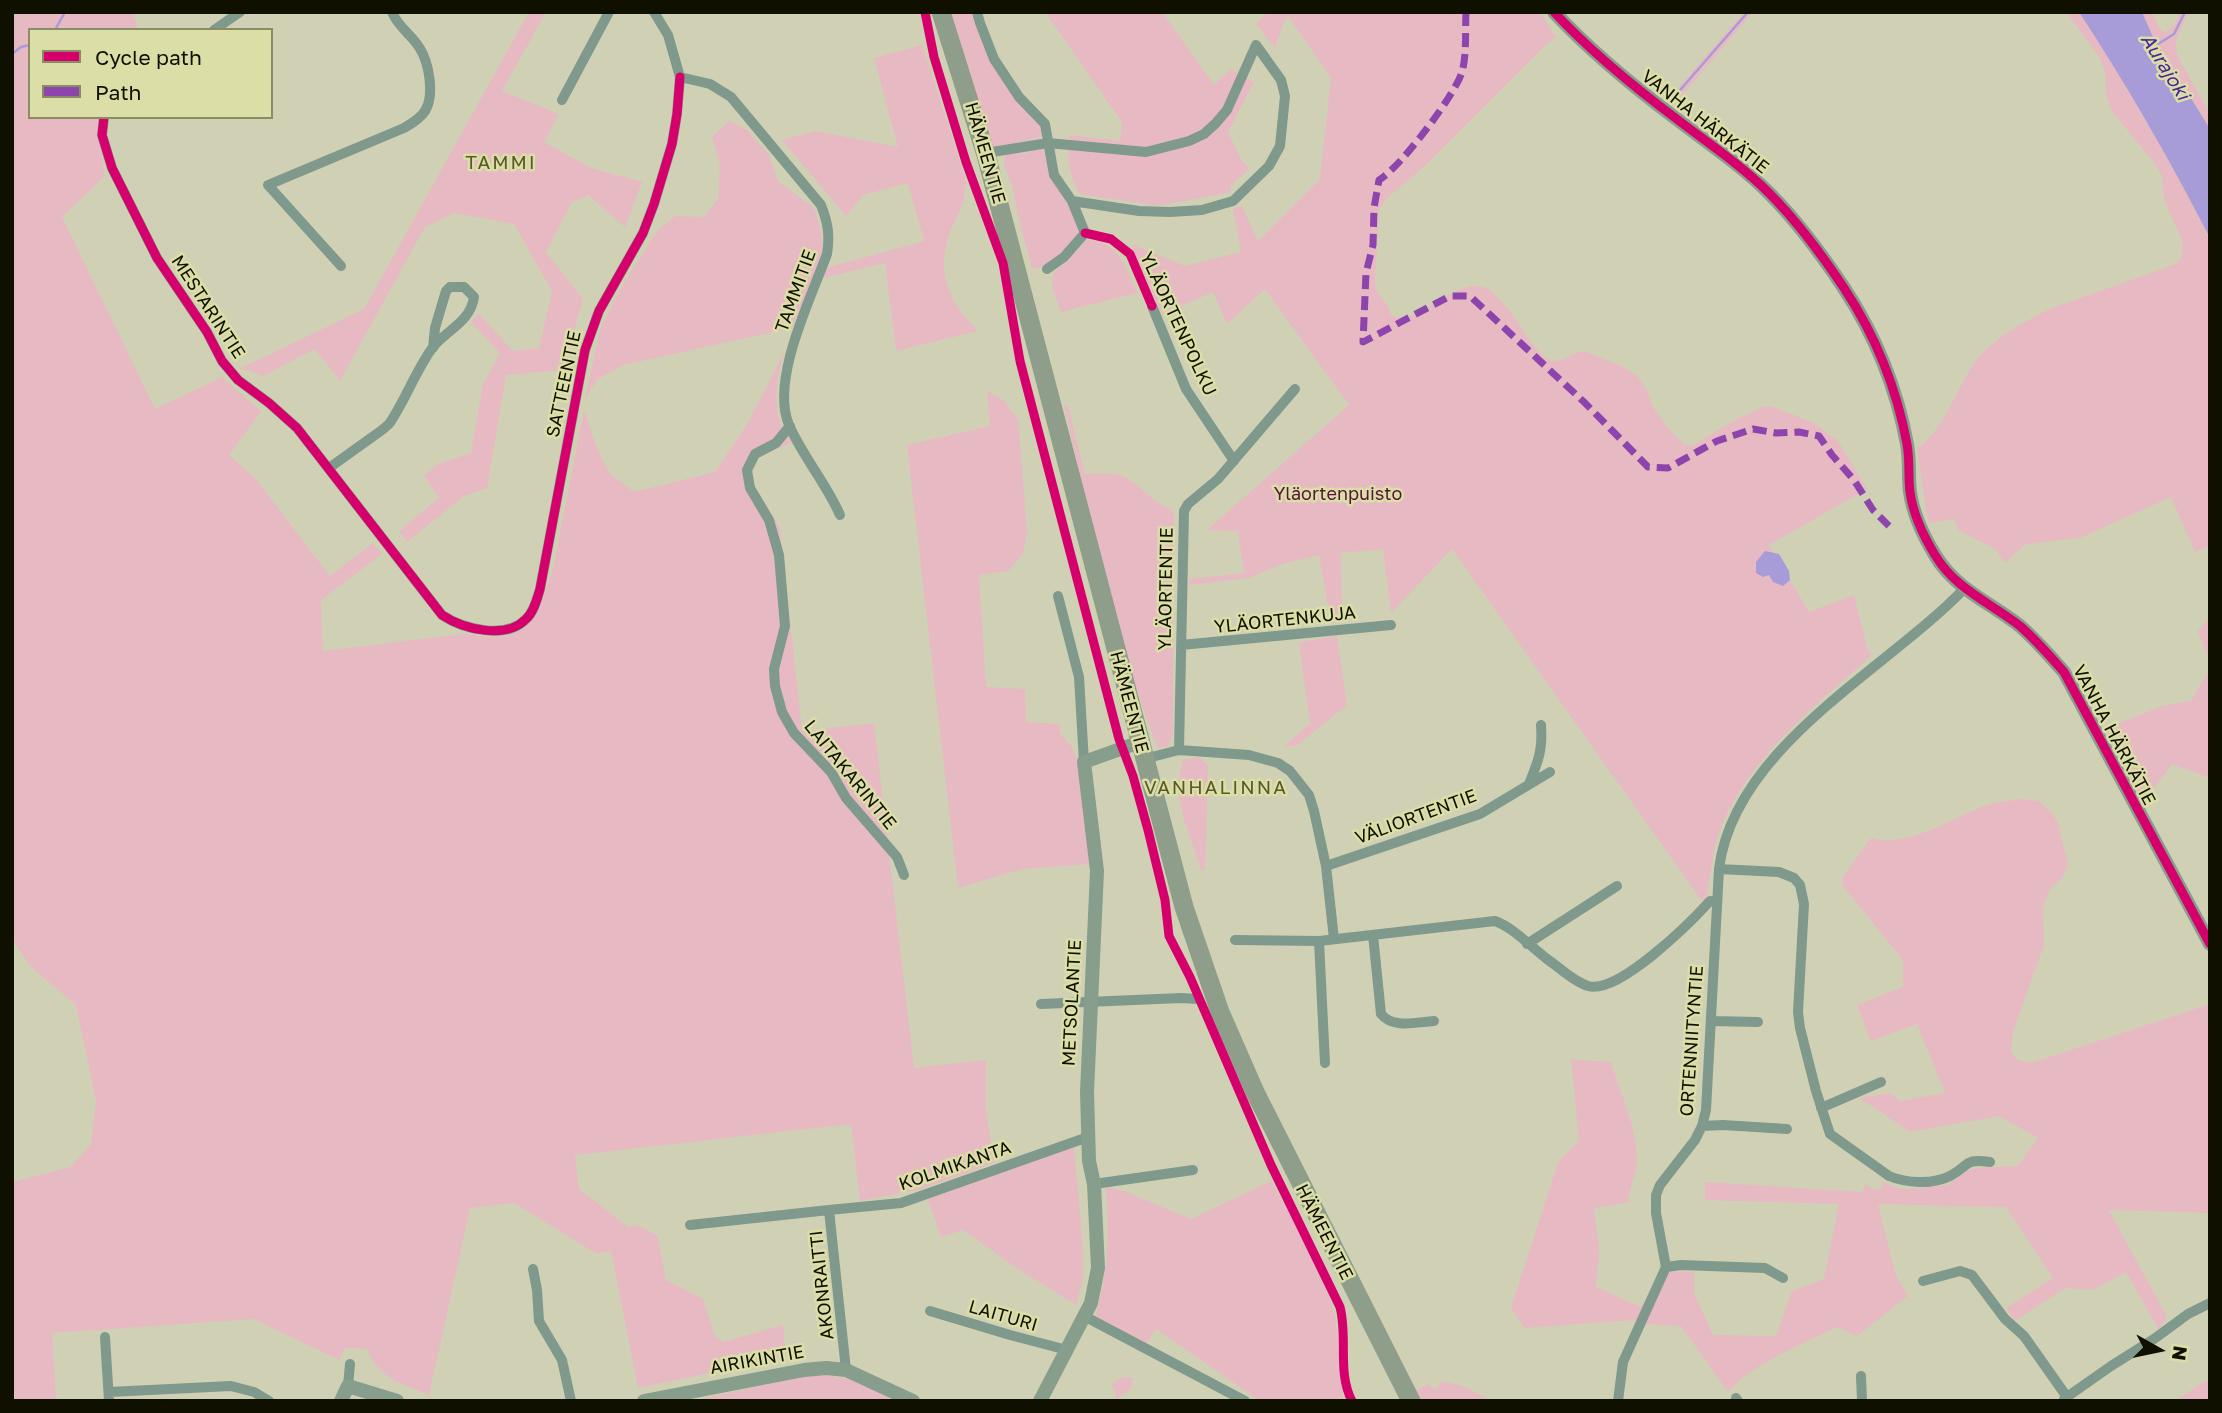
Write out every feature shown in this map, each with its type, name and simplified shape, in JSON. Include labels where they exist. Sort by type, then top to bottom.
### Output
[{"type":"highway","name":"HÄMEENTIE","points":[[941,12],[986,153],[1184,907],[1232,1044],[1410,1401]]},
{"type":"street","points":[[220,28],[240,12]]},
{"type":"street","points":[[341,266],[268,186],[404,128],[425,112],[430,88],[425,60],[420,48],[400,27],[393,12]]},
{"type":"street","points":[[562,100],[609,12]]},
{"type":"street","points":[[654,12],[668,35],[680,77]]},
{"type":"street","points":[[977,12],[994,60],[1019,97],[1045,124],[1054,175],[1072,201],[1085,233],[1064,257],[1047,269]]},
{"type":"street","name":"VANHA HÄRKÄTIE","points":[[1554,12],[1645,95],[1767,191],[1814,245],[1846,290],[1886,369],[1908,448],[1913,510],[1936,556],[1964,589],[2019,626],[2064,672],[2210,944]]},
{"type":"street","points":[[986,153],[1048,144],[1146,152],[1189,141],[1204,134],[1227,110],[1256,45],[1277,73],[1285,96],[1280,146],[1269,166],[1233,201],[1202,210],[1170,212],[1139,211],[1072,201]]},
{"type":"street","name":"TAMMITIE","points":[[680,77],[710,85],[731,97],[821,205],[827,221],[830,237],[827,254],[791,353],[784,403],[790,426],[840,514]]},
{"type":"street","name":"SATTEENTIE","points":[[480,629],[506,629],[518,625],[528,618],[535,606],[545,568],[585,350],[591,330],[643,233],[658,195],[672,144],[680,77]]},
{"type":"street","name":"MESTARINTIE","points":[[104,119],[102,135],[112,168],[157,258],[201,321],[222,361],[238,380],[297,428],[442,615],[464,626],[480,629]]},
{"type":"street","points":[[329,468],[389,424],[433,348],[473,306],[474,297],[464,287],[450,286],[446,291],[435,328],[433,348]]},
{"type":"street","name":"YLÄORTENPOLKU","points":[[1152,306],[1186,389],[1234,461]]},
{"type":"street","name":"YLÄORTENTIE","points":[[1179,750],[1184,511],[1188,504],[1219,479],[1295,388]]},
{"type":"street","name":"LAITAKARINTIE","points":[[790,426],[776,443],[755,454],[747,470],[750,488],[769,520],[779,555],[785,626],[774,668],[775,686],[782,712],[794,733],[831,772],[846,799],[897,857],[904,875]]},
{"type":"street","name":"ORTENNIITYNTIE","points":[[1666,1267],[1656,1213],[1657,1195],[1660,1185],[1691,1146],[1702,1126],[1706,1110],[1721,853],[1731,823],[1751,788],[1776,757],[1824,708],[1944,610],[1964,589]]},
{"type":"street","points":[[1058,596],[1079,677],[1084,762],[1142,750],[1179,750],[1256,756],[1278,763],[1290,771],[1309,795],[1326,866],[1334,939]]},
{"type":"street","name":"YLÄORTENKUJA","points":[[1181,645],[1391,625]]},
{"type":"street","points":[[1528,785],[1539,759],[1541,725]]},
{"type":"street","name":"METSOLANTIE","points":[[1040,1401],[1088,1310],[1098,1268],[1094,1184],[1089,1161],[1087,1092],[1097,871],[1084,762]]},
{"type":"street","name":"VÄLIORTENTIE","points":[[1326,866],[1480,814],[1550,772]]},
{"type":"street","points":[[1720,869],[1779,872],[1794,878],[1800,884],[1804,904],[1798,1012],[1800,1028],[1830,1134],[1889,1176],[1899,1180],[1912,1182],[1941,1179],[1952,1175],[1968,1162],[1990,1161]]},
{"type":"street","points":[[1527,944],[1617,886]]},
{"type":"street","points":[[1235,940],[1319,941],[1494,921],[1504,924],[1577,980],[1595,987],[1615,980],[1651,957],[1675,938],[1710,901],[1717,902]]},
{"type":"street","points":[[1373,935],[1381,1014],[1392,1023],[1434,1021]]},
{"type":"street","points":[[1319,941],[1325,1063]]},
{"type":"street","points":[[1041,1004],[1198,999]]},
{"type":"street","points":[[1710,1021],[1758,1022]]},
{"type":"street","points":[[1821,1108],[1881,1082]]},
{"type":"street","points":[[1702,1126],[1787,1129]]},
{"type":"street","name":"KOLMIKANTA","points":[[829,1210],[901,1203],[1088,1137]]},
{"type":"street","points":[[1094,1184],[1193,1170]]},
{"type":"street","name":"AKONRAITTI","points":[[690,1225],[829,1210],[846,1370]]},
{"type":"street","points":[[1618,1401],[1623,1362],[1666,1267],[1681,1265],[1765,1268],[1783,1278]]},
{"type":"street","points":[[533,1269],[539,1321],[562,1360],[571,1401]]},
{"type":"street","points":[[1923,1281],[1960,1271],[1972,1275],[2005,1319],[2024,1336],[2064,1399],[2188,1314],[2210,1303]]},
{"type":"street","points":[[1088,1310],[1245,1401]]},
{"type":"street","name":"LAITURI","points":[[930,1311],[1067,1350]]},
{"type":"street","points":[[105,1337],[109,1396],[231,1386],[254,1392],[269,1401]]},
{"type":"street","points":[[341,1401],[348,1386],[350,1364]]},
{"type":"street","name":"AIRIKINTIE","points":[[644,1401],[826,1368],[846,1370],[913,1401]]},
{"type":"street","points":[[1861,1376],[1862,1401]]},
{"type":"street","points":[[348,1386],[397,1401]]},
{"type":"green space","points":[[12,12],[133,12],[137,28],[28,28],[28,119],[99,119],[104,177],[62,217],[155,409],[222,377],[261,411],[229,455],[255,478],[330,576],[373,543],[382,554],[321,600],[323,651],[464,634],[489,637],[518,632],[528,625],[538,612],[553,569],[584,410],[596,446],[609,473],[634,492],[715,472],[746,426],[785,351],[776,395],[778,414],[792,442],[742,465],[780,528],[802,731],[874,723],[914,1068],[986,1060],[986,1109],[994,1163],[921,1189],[860,1201],[851,1124],[575,1155],[579,1189],[628,1227],[639,1226],[657,1235],[666,1280],[703,1299],[715,1336],[723,1342],[783,1325],[786,1357],[638,1388],[611,1251],[597,1254],[514,1203],[470,1208],[429,1395],[385,1374],[367,1349],[345,1348],[339,1360],[254,1319],[52,1333],[56,1401],[12,1401],[12,1182],[71,1167],[91,1144],[96,1101],[76,1005],[31,967],[12,939]]},
{"type":"green space","points":[[529,12],[546,12],[502,91],[559,114],[544,142],[591,168],[642,182],[625,227],[588,195],[572,202],[546,252],[583,299],[563,370],[506,375],[487,488],[464,496],[407,542],[399,531],[439,498],[424,476],[438,464],[471,453],[483,384],[500,353],[471,322],[479,314],[513,351],[539,348],[552,291],[514,224],[454,213],[425,227],[340,381],[315,349],[263,376],[239,369],[364,309]]},
{"type":"green space","points":[[949,12],[973,12],[976,25],[1042,126],[1041,137],[997,148],[991,145]]},
{"type":"green space","points":[[1045,12],[1162,12],[1214,85],[1231,69],[1254,82],[1228,132],[1242,161],[1250,168],[1230,186],[1231,192],[1158,206],[1080,194],[1069,166],[1070,135],[1120,141],[1122,122]]},
{"type":"green space","name":"Yläortenpuisto","points":[[1267,12],[1540,12],[1556,38],[1426,165],[1386,199],[1379,210],[1375,282],[1378,294],[1389,307],[1391,315],[1399,318],[1409,316],[1457,291],[1479,286],[1501,300],[1545,357],[1558,361],[1584,351],[1624,367],[1638,377],[1647,390],[1653,407],[1667,427],[1685,445],[1694,445],[1733,421],[1762,407],[1771,406],[1814,423],[1838,441],[1867,489],[1769,545],[1809,612],[1854,595],[1871,656],[1767,754],[1734,800],[1718,835],[1704,904],[1452,549],[1391,613],[1383,549],[1341,553],[1342,622],[1331,623],[1319,555],[1282,564],[1249,578],[1189,585],[1189,579],[1244,573],[1238,531],[1207,530],[1349,405],[1265,289],[1227,324],[1213,292],[1162,314],[1131,244],[1185,266],[1241,252],[1233,208],[1242,206],[1258,241],[1320,179],[1331,78],[1288,16],[1275,48],[1256,24]]},
{"type":"green space","points":[[1744,12],[1753,12],[1679,99],[1674,93]]},
{"type":"green space","points":[[2066,12],[2079,12],[2118,72],[2171,162],[2210,238],[2210,546],[2195,552],[2171,497],[2080,538],[2026,544],[2005,563],[1995,549],[1958,530],[1954,519],[1928,523],[1917,448],[1933,434],[1979,357],[2008,332],[2041,313],[2176,264],[2181,258],[2183,242],[2164,200],[2162,176],[2111,110],[2106,93],[2106,75],[2100,58]]},
{"type":"green space","points":[[2142,12],[2152,12],[2159,28],[2165,32],[2173,27],[2180,12],[2188,12],[2176,41],[2177,55],[2210,114],[2210,129],[2152,35]]},
{"type":"green space","points":[[922,45],[966,181],[963,203],[948,238],[945,278],[953,300],[978,331],[896,351],[885,263],[823,278],[826,268],[924,241],[908,183],[863,195],[846,216],[782,140],[815,131],[898,147],[874,58]]},
{"type":"green space","points":[[729,121],[745,128],[769,155],[778,181],[814,208],[821,230],[823,253],[792,328],[623,365],[598,379],[585,398],[601,327],[624,283],[657,231],[675,216],[704,217],[718,199],[720,165],[712,137]]},
{"type":"green space","points":[[1043,148],[1052,181],[1070,202],[1080,232],[1048,266],[1032,269],[1012,185],[1004,165],[1009,151],[1021,154],[1028,153],[1029,149]]},
{"type":"green space","points":[[1086,240],[1106,244],[1113,250],[1125,265],[1137,293],[1061,312],[1052,286],[1053,273]]},
{"type":"green space","points":[[987,390],[1004,401],[1018,419],[1027,531],[1023,554],[1008,571],[979,575],[986,687],[1025,689],[1026,722],[1060,724],[1060,733],[1072,747],[1078,762],[1089,864],[1022,869],[958,888],[907,445],[990,426]]},
{"type":"green space","points":[[1064,405],[1068,406],[1085,474],[1115,474],[1126,478],[1157,502],[1171,509],[1174,516],[1173,734],[1168,746],[1158,748],[1126,659]]},
{"type":"green space","points":[[2210,618],[2210,664],[2198,631]]},
{"type":"green space","points":[[1337,636],[1347,705],[1296,746],[1284,746],[1310,724],[1299,642]]},
{"type":"green space","points":[[2210,668],[2210,778],[2172,764],[2143,803],[2105,729],[2162,706],[2191,701]]},
{"type":"green space","points":[[1199,757],[1208,766],[1205,870],[1201,870],[1184,820],[1177,787],[1183,760]]},
{"type":"green space","points":[[2021,799],[2039,801],[2052,813],[2058,823],[2068,865],[2063,877],[2050,889],[2043,906],[2044,945],[2013,1032],[2011,1050],[2016,1059],[2034,1062],[2210,1004],[2210,1213],[2109,1210],[2167,1317],[2159,1330],[2126,1272],[2093,1290],[2065,1288],[2015,1321],[2006,1308],[2053,1278],[2006,1207],[1878,1204],[1896,1276],[1908,1296],[1857,1336],[1836,1327],[1765,1363],[1728,1392],[1681,1326],[1646,1324],[1635,1320],[1525,1328],[1511,1308],[1558,1162],[1579,1141],[1571,1059],[1611,1062],[1636,1147],[1637,1165],[1629,1202],[1594,1208],[1599,1248],[1596,1287],[1641,1307],[1661,1271],[1694,1272],[1694,1293],[1713,1335],[1776,1336],[1792,1291],[1824,1279],[1839,1204],[1705,1200],[1705,1182],[1862,1192],[1866,1184],[1872,1189],[1881,1190],[1883,1181],[1896,1188],[1908,1189],[1948,1185],[1975,1168],[2018,1166],[2038,1138],[1999,1116],[1910,1132],[1860,1098],[1890,1093],[1900,1101],[1945,1093],[1917,1024],[1871,1041],[1857,1005],[1903,987],[1903,960],[1843,886],[1842,878],[1871,838],[1885,840],[1914,836],[1984,806]]},
{"type":"green space","points":[[1074,1147],[1083,1249],[1083,1278],[1076,1305],[963,1230],[941,1237],[928,1199]]},
{"type":"green space","points":[[1271,1181],[1329,1296],[1336,1321],[1343,1401],[1260,1401],[1156,1329],[1146,1344],[1095,1316],[1107,1252],[1106,1187],[1124,1191],[1191,1219]]},
{"type":"green space","points":[[827,1375],[853,1380],[900,1401],[691,1401],[802,1377]]},
{"type":"green space","points":[[1120,1378],[1133,1378],[1131,1389],[1117,1399],[1112,1384]]},
{"type":"green space","points":[[2210,1378],[2210,1401],[2175,1401]]},
{"type":"green space","points":[[1440,1381],[1466,1388],[1490,1401],[1423,1401],[1415,1391],[1428,1384],[1438,1389]]},
{"type":"water","name":"Aurajoki","points":[[2079,12],[2142,12],[2152,35],[2210,129],[2210,238],[2148,123]]},
{"type":"water","points":[[1765,551],[1779,554],[1789,571],[1790,580],[1783,586],[1773,582],[1769,575],[1763,577],[1756,573],[1756,562]]},
{"type":"waterway","points":[[56,28],[65,12]]},
{"type":"waterway","points":[[1668,104],[1748,12]]},
{"type":"waterway","name":"Aurajoki","points":[[2158,44],[2174,34],[2185,12]]},
{"type":"waterway","points":[[12,54],[28,45]]},
{"type":"marked path","points":[[1466,12],[1465,58],[1457,83],[1413,147],[1379,180],[1374,208],[1373,245],[1366,273],[1363,342],[1450,296],[1470,296],[1584,402],[1648,467],[1668,468],[1717,441],[1753,429],[1819,436],[1854,480],[1873,510],[1889,526]]},
{"type":"cycle path","points":[[925,12],[934,57],[966,162],[1003,263],[1020,361],[1119,739],[1133,776],[1148,830],[1165,900],[1169,936],[1190,977],[1271,1165],[1340,1307],[1345,1379],[1352,1401]]},
{"type":"cycle path","points":[[1554,12],[1629,82],[1769,193],[1827,263],[1866,325],[1891,383],[1907,444],[1911,500],[1931,548],[1953,577],[1974,595],[2020,626],[2064,672],[2210,944]]},
{"type":"cycle path","points":[[104,119],[102,135],[112,168],[157,258],[207,332],[222,361],[238,380],[297,428],[442,615],[473,628],[496,631],[518,625],[529,616],[540,589],[585,350],[599,311],[643,233],[654,204],[672,144],[680,77]]},
{"type":"cycle path","points":[[1085,233],[1111,239],[1130,254],[1152,306]]},
{"type":"district","name":"TAMMI","points":[[501,163]]},
{"type":"district","name":"VANHALINNA","points":[[1216,788]]}]
